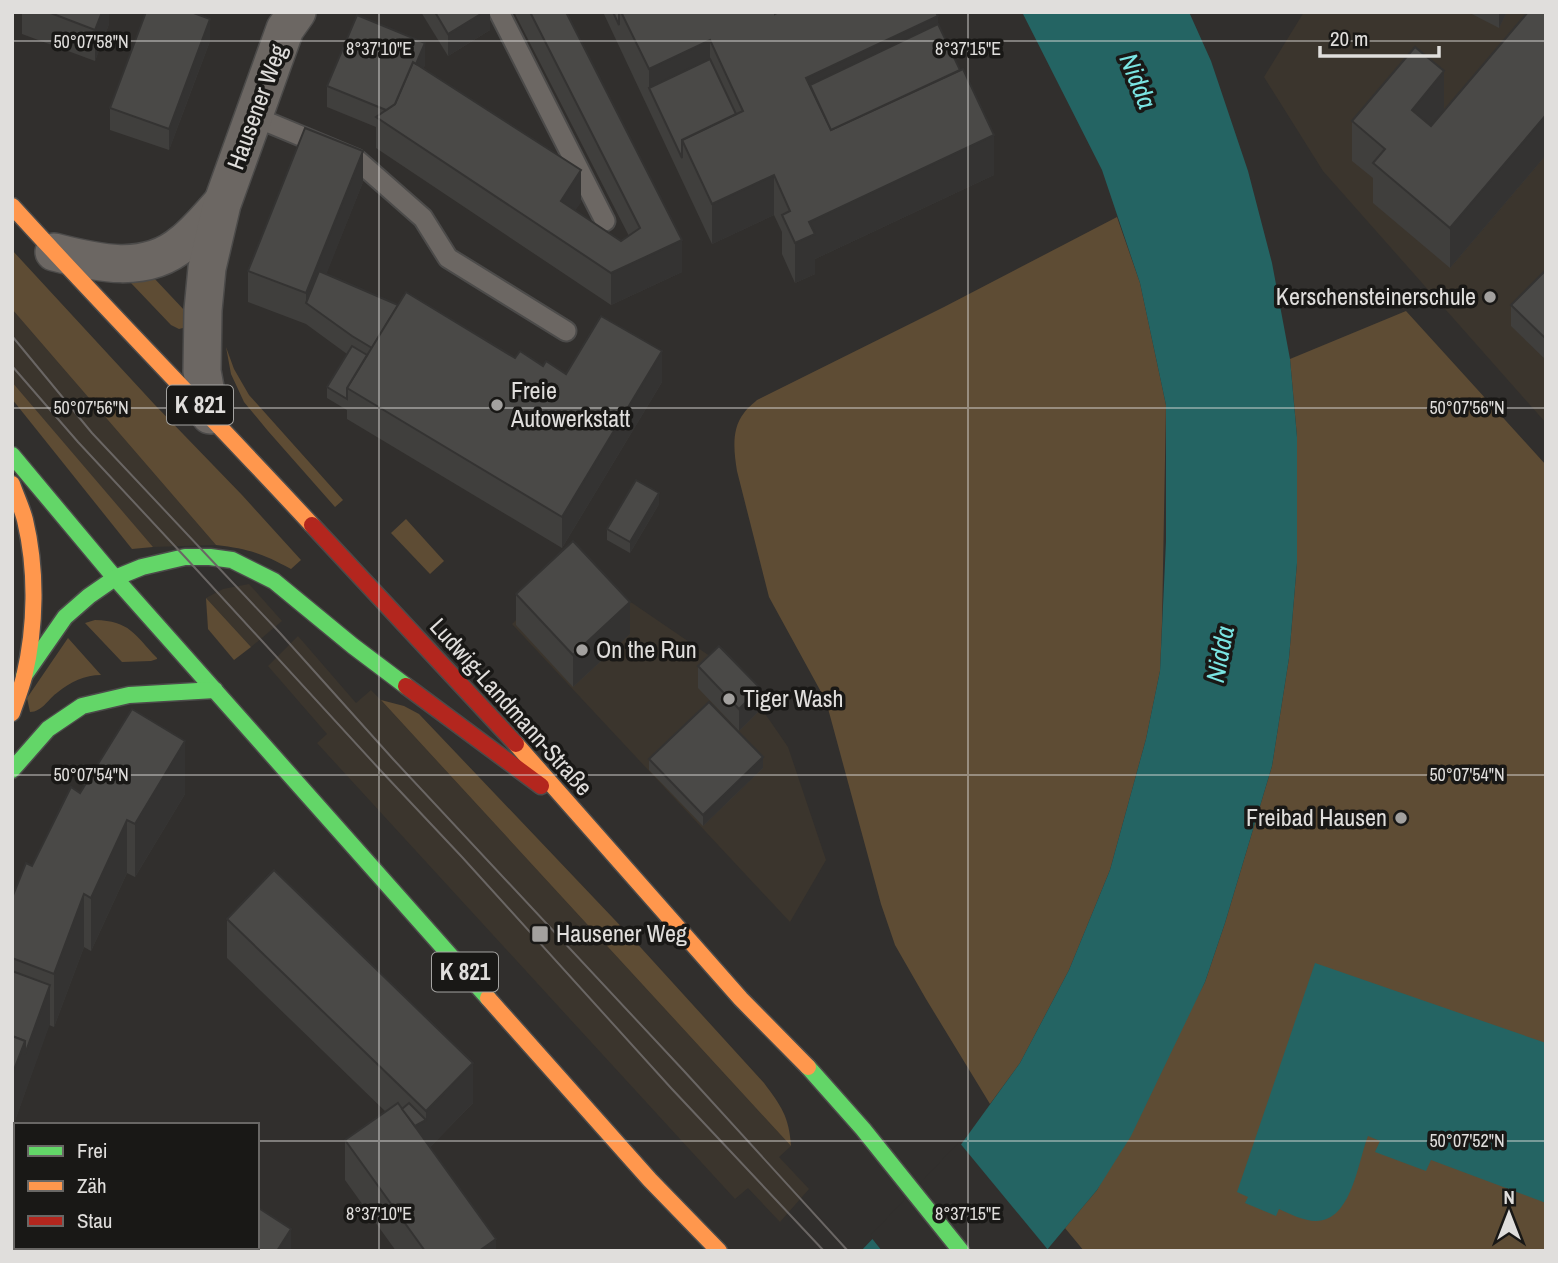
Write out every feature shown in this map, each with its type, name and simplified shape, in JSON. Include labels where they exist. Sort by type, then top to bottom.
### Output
[{"type":"main road","name":"Ludwig-Landmann-Straße","points":[[12,206],[504,731],[741,999],[820,1079],[961,1251]]},
{"type":"main road","name":"K 821","points":[[12,455],[115,578],[650,1180],[719,1251]]},
{"type":"main road","points":[[12,484],[26,528],[32,578],[31,626],[24,676],[12,713]]},
{"type":"main road","points":[[24,676],[65,617],[115,578],[142,567],[186,556],[232,560],[274,581],[352,646],[577,813]]},
{"type":"main road","points":[[12,770],[48,729],[82,706],[129,695],[215,690]]},
{"type":"street","name":"Hausener Weg","points":[[210,415],[202,371],[207,268],[222,204],[285,29],[297,12]]},
{"type":"street","name":"Hausener Weg","points":[[54,252],[121,265],[159,258],[183,244],[222,204]]},
{"type":"lane","points":[[499,12],[605,221]]},
{"type":"lane","points":[[253,117],[356,159],[423,218],[447,258],[566,331]]},
{"type":"shaded area","name":"Kerschensteinerschule","points":[[1304,12],[1546,12],[1546,423],[1323,171],[1264,77]]},
{"type":"shaded area","points":[[1117,217],[1140,283],[1166,405],[1160,671],[1146,739],[1110,870],[1069,970],[1020,1063],[990,1104],[895,945],[881,904],[826,701],[769,597],[737,471],[735,433],[740,419],[757,400]]},
{"type":"shaded area","points":[[12,250],[301,560],[291,569],[255,552],[216,545],[12,309]]},
{"type":"shaded area","points":[[153,277],[185,311],[183,328],[171,325],[131,283],[132,279]]},
{"type":"shaded area","points":[[12,309],[216,545],[153,547],[12,382]]},
{"type":"shaded area","name":"Freibad Hausen","points":[[1406,311],[1546,465],[1546,1251],[1084,1251],[1065,1228],[1097,1190],[1205,982],[1272,766],[1289,658],[1297,563],[1297,437],[1290,359]]},
{"type":"shaded area","points":[[226,347],[234,369],[249,395],[343,500],[335,507],[244,402],[231,374]]},
{"type":"shaded area","points":[[12,382],[153,547],[132,549],[12,399]]},
{"type":"shaded area","points":[[406,519],[444,561],[430,574],[391,533]]},
{"type":"shaded area","points":[[575,564],[739,676],[788,747],[826,860],[790,922],[512,624]]},
{"type":"shaded area","points":[[249,584],[282,621],[251,647],[206,598],[223,589]]},
{"type":"shaded area","points":[[206,598],[251,647],[234,660],[208,629]]},
{"type":"shaded area","points":[[95,620],[124,626],[137,636],[157,659],[122,662],[85,623]]},
{"type":"shaded area","points":[[298,636],[356,703],[371,690],[381,700],[791,1146],[779,1157],[809,1189],[780,1222],[748,1188],[735,1199],[317,743],[327,734],[268,666]]},
{"type":"shaded area","points":[[68,638],[101,675],[73,682],[41,708],[30,712],[27,698]]},
{"type":"shaded area","points":[[381,700],[404,706],[419,714],[632,938],[764,1083],[783,1112],[791,1146]]},
{"type":"water","name":"Nidda","points":[[1022,12],[1189,12],[1211,61],[1248,171],[1272,263],[1290,359],[1297,437],[1297,563],[1289,658],[1272,766],[1205,982],[1131,1136],[1097,1190],[1046,1251],[861,1251],[957,1150],[1020,1063],[1069,970],[1110,870],[1146,739],[1160,671],[1166,541],[1166,405],[1140,283],[1102,170]]},
{"type":"water","points":[[1315,963],[1546,1043],[1546,1203],[1431,1160],[1426,1171],[1375,1152],[1380,1141],[1368,1136],[1346,1201],[1328,1218],[1307,1220],[1279,1209],[1276,1216],[1245,1203],[1248,1197],[1237,1192]]},
{"type":"pier","points":[[959,1142],[1049,1251],[882,1251],[870,1236]]},
{"type":"building","points":[[48,12],[102,12],[95,30]]},
{"type":"building","points":[[146,12],[191,12],[210,19],[169,129],[110,108]]},
{"type":"building","points":[[435,12],[484,12],[448,34]]},
{"type":"building","points":[[530,12],[566,12],[682,240],[611,273],[376,117],[395,104],[413,62],[581,170],[561,201],[621,241],[640,228]]},
{"type":"building","points":[[613,12],[619,12],[619,25]]},
{"type":"building","points":[[621,12],[936,12],[938,16],[806,78],[831,130],[963,69],[994,135],[809,222],[815,234],[795,243],[782,215],[790,211],[774,175],[712,204],[682,140],[743,111],[710,40],[649,69]]},
{"type":"building","points":[[1528,12],[1546,12],[1546,115],[1450,228],[1373,163],[1385,149],[1352,121],[1415,47],[1444,71],[1412,110],[1431,126]]},
{"type":"building","points":[[357,15],[425,43],[416,64],[413,62],[395,104],[386,110],[327,86]]},
{"type":"building","points":[[938,24],[960,70],[831,130],[810,85]]},
{"type":"building","points":[[710,59],[736,114],[682,140],[682,158],[649,88]]},
{"type":"building","points":[[305,128],[363,151],[306,293],[248,271]]},
{"type":"building","points":[[1546,270],[1546,339],[1511,305]]},
{"type":"building","points":[[319,271],[398,305],[372,348],[306,303]]},
{"type":"building","points":[[406,292],[515,358],[520,351],[543,366],[546,361],[566,374],[601,316],[662,351],[562,517],[347,388]]},
{"type":"building","points":[[352,346],[367,355],[347,388],[347,399],[327,387]]},
{"type":"building","points":[[636,480],[659,493],[630,542],[607,529]]},
{"type":"building","points":[[573,541],[630,602],[573,655],[516,594]]},
{"type":"building","points":[[719,646],[760,688],[739,709],[698,666]]},
{"type":"building","points":[[709,702],[763,757],[703,815],[649,759]]},
{"type":"building","points":[[132,709],[185,741],[135,824],[127,820],[91,898],[84,894],[54,974],[12,958],[12,898],[26,863],[32,866],[71,787],[80,793]]},
{"type":"building","points":[[274,870],[473,1063],[426,1111],[227,919]]},
{"type":"building","points":[[12,971],[50,985],[25,1054],[25,1041],[12,1036]]},
{"type":"building","points":[[12,1036],[25,1041],[12,1075]]},
{"type":"building","points":[[398,1103],[496,1239],[479,1251],[425,1251],[345,1140]]},
{"type":"building","points":[[409,1103],[426,1120],[415,1126],[402,1109]]},
{"type":"building","points":[[12,1198],[14,1234],[12,1233]]},
{"type":"building","points":[[259,1208],[291,1229],[277,1251],[213,1249],[259,1249]]},
{"type":"building","points":[[20,1249],[54,1249],[54,1251]]},
{"type":"tram line","points":[[12,336],[92,433],[280,633],[848,1251]]},
{"type":"tram line","points":[[12,366],[78,442],[824,1251]]},
{"type":"traffic: fast","points":[[12,455],[115,578],[488,998]]},
{"type":"traffic: fast","points":[[24,676],[65,617],[115,578],[142,567],[185,557],[210,557],[232,560],[274,581],[406,686]]},
{"type":"traffic: fast","points":[[12,770],[48,729],[82,706],[129,695],[215,690]]},
{"type":"traffic: fast","points":[[808,1067],[863,1129],[961,1251]]},
{"type":"traffic: slow","points":[[12,206],[312,525]]},
{"type":"traffic: slow","points":[[12,484],[29,539],[34,598],[28,658],[12,713]]},
{"type":"traffic: slow","points":[[516,744],[741,999],[808,1067]]},
{"type":"traffic: slow","points":[[488,998],[650,1180],[719,1251]]},
{"type":"traffic: jam","points":[[312,525],[516,744]]},
{"type":"traffic: jam","points":[[406,686],[541,786]]},
{"type":"place","name":"Kerschensteinerschule","points":[[1490,297]]},
{"type":"place","name":"Freie Autowerkstatt","points":[[497,405]]},
{"type":"place","name":"On the Run","points":[[582,650]]},
{"type":"place","name":"Tiger Wash","points":[[729,699]]},
{"type":"place","name":"Freibad Hausen","points":[[1401,818]]},
{"type":"place","name":"Hausener Weg","points":[[540,934]]}]
